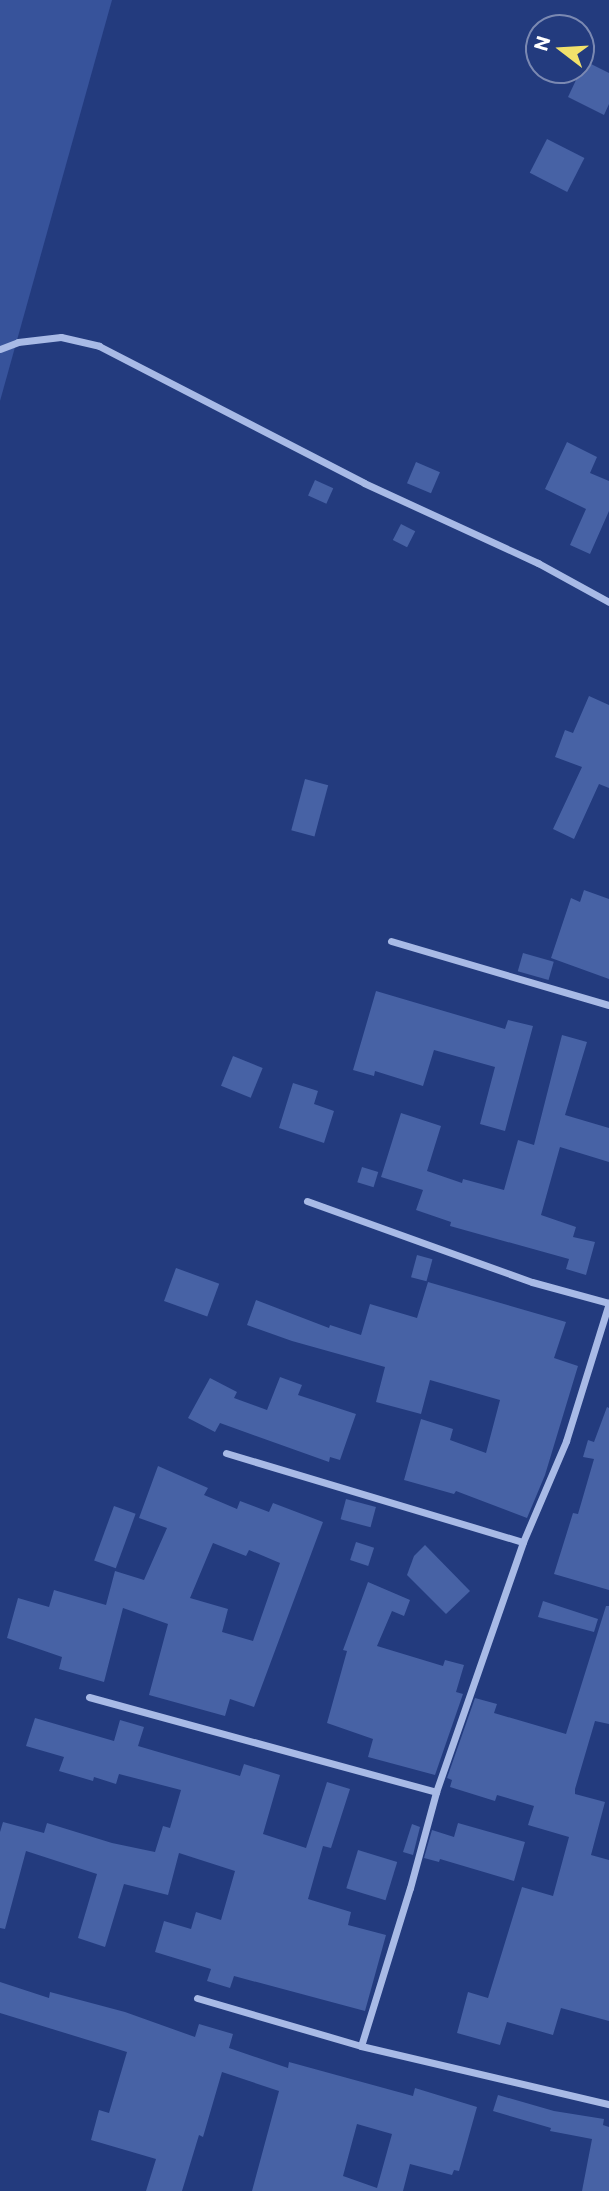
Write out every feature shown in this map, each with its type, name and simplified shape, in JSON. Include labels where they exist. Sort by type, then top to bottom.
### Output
[{"type":"street","points":[[0,349],[18,342],[61,337],[99,346],[364,483],[538,563],[609,602]]},
{"type":"street","points":[[391,941],[609,1005]]},
{"type":"street","points":[[307,1201],[532,1282],[609,1303],[566,1441],[523,1542],[436,1792],[410,1888],[361,2046]]},
{"type":"street","points":[[226,1453],[523,1542]]},
{"type":"street","points":[[89,1698],[436,1792]]},
{"type":"street","points":[[197,1998],[361,2046],[609,2104]]},
{"type":"shaded area","points":[[0,0],[112,0],[0,401]]},
{"type":"building","points":[[595,66],[609,73],[609,104],[604,115],[568,97],[574,84],[595,84]]},
{"type":"building","points":[[547,139],[584,158],[567,192],[530,173]]},
{"type":"building","points":[[567,442],[597,457],[590,473],[609,481],[609,511],[590,554],[570,545],[586,509],[545,489]]},
{"type":"building","points":[[416,462],[440,472],[431,493],[407,483]]},
{"type":"building","points":[[315,480],[333,488],[326,504],[308,496]]},
{"type":"building","points":[[401,524],[415,531],[407,547],[393,540]]},
{"type":"building","points":[[589,696],[609,705],[609,788],[599,784],[574,839],[553,829],[582,767],[555,757],[565,730],[573,733]]},
{"type":"building","points":[[305,779],[328,785],[314,836],[291,830]]},
{"type":"building","points":[[584,890],[609,899],[609,979],[551,958],[571,898],[580,902]]},
{"type":"building","points":[[523,953],[554,962],[549,980],[518,971]]},
{"type":"building","points":[[376,991],[505,1029],[508,1020],[533,1026],[505,1131],[480,1124],[495,1067],[434,1050],[423,1086],[375,1071],[374,1076],[353,1070]]},
{"type":"building","points":[[562,1035],[587,1042],[565,1115],[609,1128],[609,1162],[560,1147],[541,1215],[576,1227],[573,1237],[595,1242],[586,1275],[566,1269],[569,1259],[450,1226],[451,1222],[416,1210],[423,1190],[381,1177],[401,1113],[441,1126],[427,1171],[462,1183],[463,1179],[504,1190],[518,1140],[534,1145]]},
{"type":"building","points":[[233,1056],[263,1068],[251,1098],[221,1086]]},
{"type":"building","points":[[293,1083],[318,1091],[314,1104],[334,1111],[324,1143],[279,1128]]},
{"type":"building","points":[[362,1167],[378,1172],[374,1187],[357,1182]]},
{"type":"building","points":[[417,1255],[432,1259],[427,1281],[411,1277]]},
{"type":"building","points":[[176,1268],[219,1284],[207,1317],[164,1301]]},
{"type":"building","points":[[428,1282],[566,1322],[554,1358],[578,1366],[545,1475],[527,1518],[456,1491],[454,1494],[404,1480],[421,1419],[453,1429],[450,1440],[486,1453],[500,1400],[430,1380],[421,1414],[376,1402],[385,1367],[292,1341],[247,1325],[256,1300],[329,1328],[330,1325],[361,1335],[370,1304],[417,1318]]},
{"type":"building","points":[[280,1377],[302,1385],[298,1395],[356,1414],[340,1460],[330,1457],[329,1462],[220,1423],[215,1432],[188,1418],[210,1378],[237,1392],[234,1398],[267,1410]]},
{"type":"building","points":[[607,1407],[609,1590],[554,1574],[573,1513],[578,1514],[594,1459],[583,1457],[588,1440],[594,1442]]},
{"type":"building","points":[[158,1466],[208,1488],[204,1495],[237,1509],[240,1501],[269,1512],[273,1503],[323,1522],[254,1707],[230,1699],[225,1716],[149,1695],[168,1624],[123,1608],[104,1682],[59,1669],[62,1657],[7,1638],[18,1598],[49,1607],[54,1590],[106,1605],[115,1571],[144,1580],[167,1528],[139,1518]],"holes":[[[213,1543],[246,1556],[249,1550],[280,1563],[253,1641],[222,1632],[228,1609],[190,1598]]]},
{"type":"building","points":[[346,1499],[376,1507],[371,1527],[341,1519]]},
{"type":"building","points":[[114,1506],[136,1514],[116,1568],[94,1561]]},
{"type":"building","points":[[356,1542],[374,1548],[368,1566],[350,1560]]},
{"type":"building","points":[[425,1545],[470,1591],[446,1614],[407,1575],[414,1556]]},
{"type":"building","points":[[368,1582],[410,1600],[404,1616],[392,1611],[377,1646],[443,1666],[445,1660],[464,1665],[456,1692],[463,1694],[435,1775],[368,1757],[373,1739],[327,1723],[347,1651],[343,1650]]},
{"type":"building","points":[[543,1601],[598,1619],[594,1632],[538,1617]]},
{"type":"building","points":[[606,1606],[609,1606],[609,1724],[595,1721],[575,1794],[605,1802],[591,1855],[609,1860],[609,2021],[561,2008],[553,2035],[507,2022],[500,2045],[457,2033],[468,1992],[488,1998],[522,1887],[553,1896],[569,1837],[528,1825],[534,1806],[497,1795],[495,1801],[450,1787],[452,1780],[447,1778],[475,1698],[497,1704],[494,1713],[566,1734]]},
{"type":"building","points":[[35,1718],[114,1741],[120,1720],[144,1727],[138,1746],[240,1776],[244,1764],[280,1775],[263,1834],[306,1848],[327,1782],[350,1789],[331,1848],[323,1846],[308,1899],[351,1912],[348,1925],[386,1935],[365,2011],[234,1976],[230,1988],[207,1981],[211,1969],[155,1952],[164,1921],[191,1929],[196,1912],[221,1920],[235,1871],[179,1853],[168,1895],[124,1884],[105,1947],[78,1938],[97,1874],[26,1851],[5,1929],[0,1928],[0,1832],[3,1822],[44,1833],[47,1823],[112,1843],[155,1852],[163,1826],[170,1828],[181,1790],[119,1774],[116,1784],[94,1777],[93,1781],[59,1771],[64,1757],[26,1746]]},
{"type":"building","points":[[458,1823],[525,1842],[514,1881],[440,1859],[439,1862],[424,1858],[432,1830],[454,1837]]},
{"type":"building","points":[[412,1824],[420,1827],[413,1855],[403,1852]]},
{"type":"building","points":[[358,1850],[397,1862],[386,1900],[346,1888]]},
{"type":"building","points":[[0,1982],[49,1998],[50,1992],[125,2012],[195,2037],[199,2024],[233,2034],[229,2048],[288,2068],[289,2062],[413,2096],[415,2088],[477,2107],[459,2171],[454,2170],[452,2175],[410,2164],[403,2191],[252,2191],[279,2091],[222,2072],[203,2137],[199,2135],[182,2191],[146,2191],[156,2159],[91,2140],[99,2110],[109,2113],[127,2052],[0,2013]],"holes":[[[357,2124],[392,2134],[377,2188],[343,2176]]]},
{"type":"building","points":[[498,2095],[554,2111],[604,2119],[603,2125],[609,2127],[609,2191],[582,2191],[592,2139],[550,2131],[551,2128],[493,2111]]}]
